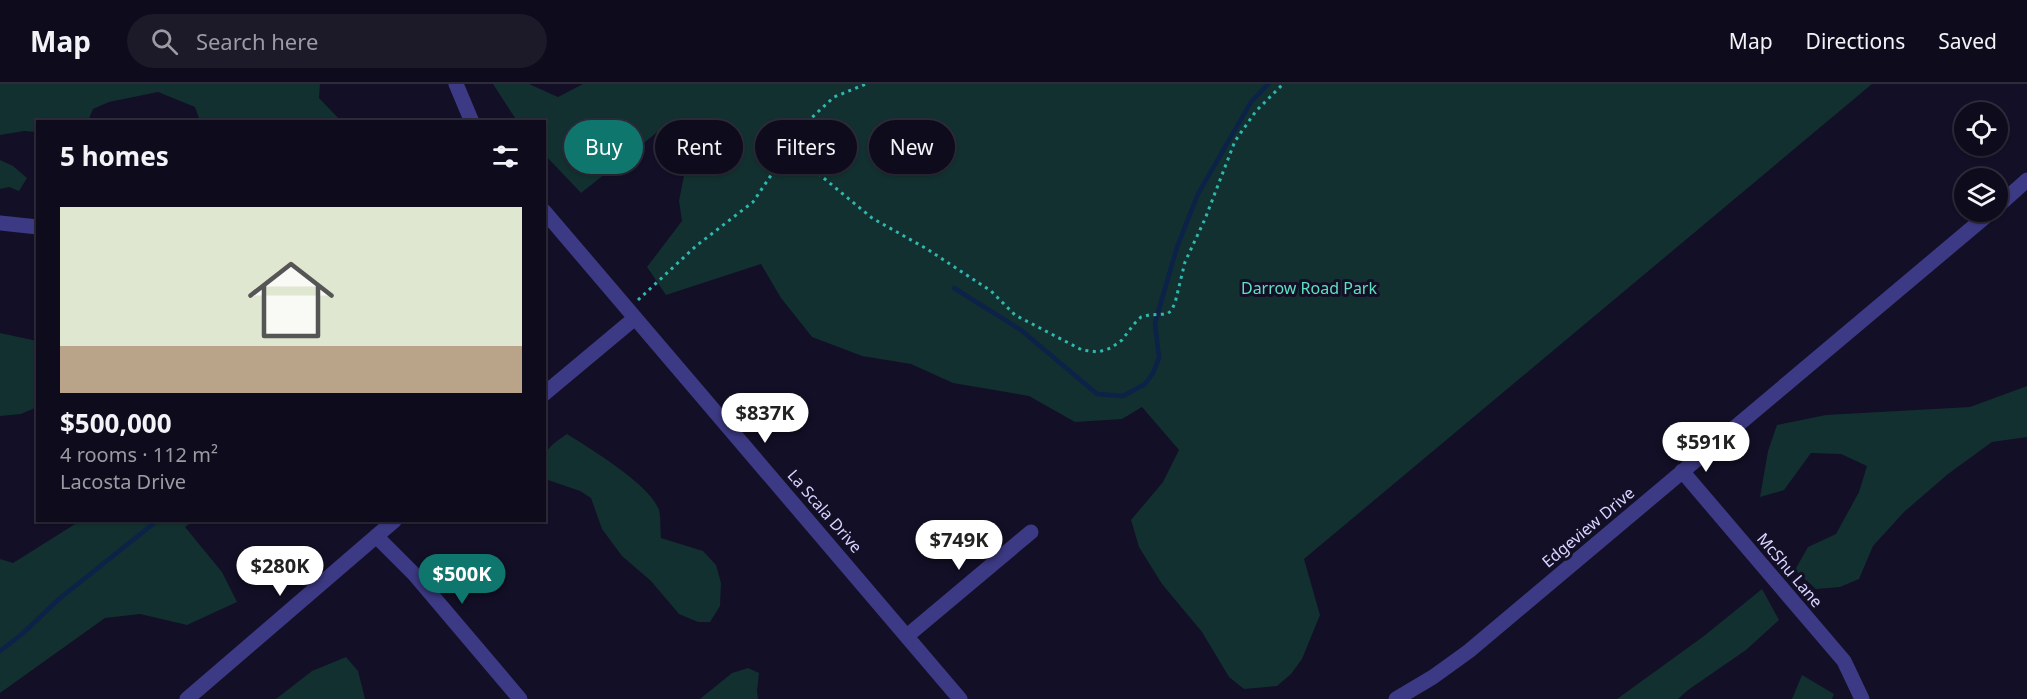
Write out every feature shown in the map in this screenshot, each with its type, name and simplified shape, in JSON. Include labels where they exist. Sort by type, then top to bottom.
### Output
[{"type":"street","points":[[456,84],[471,120]]},
{"type":"street","points":[[2008,197],[2027,180]]},
{"type":"street","name":"La Scala Drive","points":[[546,213],[960,699]]},
{"type":"street","name":"Edgeview Drive","points":[[1396,699],[1433,677],[1469,651],[1979,222]]},
{"type":"street","points":[[0,223],[36,227]]},
{"type":"street","points":[[546,392],[631,314]]},
{"type":"street","name":"McShu Lane","points":[[1682,471],[1844,661],[1862,699]]},
{"type":"street","points":[[188,699],[393,522]]},
{"type":"street","points":[[908,636],[1031,532]]},
{"type":"street","points":[[376,536],[414,574],[520,699]]},
{"type":"path","points":[[809,120],[834,97],[866,84]]},
{"type":"path","points":[[819,174],[872,218],[927,249],[991,291],[1015,315],[1082,350],[1098,352],[1111,348],[1122,340],[1141,317],[1167,314],[1171,311],[1185,262],[1205,219],[1235,141],[1256,111],[1283,84]]},
{"type":"path","points":[[631,314],[696,246],[753,202],[772,174]]},
{"type":"green space","points":[[0,84],[320,84],[319,98],[340,120],[200,120],[195,107],[158,92],[109,102],[93,109],[88,120],[36,120],[36,132],[24,131],[0,135]]},
{"type":"green space","name":"Darrow Road Park","points":[[493,84],[529,84],[558,97],[583,84],[1872,84],[1304,559],[1320,615],[1302,659],[1291,674],[1277,686],[1244,689],[1229,677],[1202,632],[1162,584],[1139,547],[1131,520],[1163,482],[1179,450],[1142,407],[1122,419],[1075,422],[1029,396],[953,383],[911,364],[862,356],[812,337],[781,298],[761,264],[666,295],[647,267],[682,221],[679,201],[684,174],[743,174],[743,120],[655,120],[655,134],[643,144],[643,120],[564,120],[564,174],[605,174],[581,193],[546,156],[546,120],[516,120]]},
{"type":"green space","points":[[0,160],[13,166],[27,178],[19,191],[9,187],[0,189]]},
{"type":"green space","points":[[0,333],[36,341],[36,407],[21,414],[0,416]]},
{"type":"green space","points":[[2027,386],[2027,437],[1992,442],[1948,474],[1904,512],[1873,546],[1859,579],[1840,587],[1816,589],[1795,570],[1808,547],[1836,534],[1859,492],[1867,466],[1841,454],[1811,453],[1784,490],[1760,497],[1768,451],[1777,425],[1826,415],[1970,407]]},
{"type":"green space","points":[[567,434],[618,468],[654,500],[659,510],[661,538],[703,551],[716,565],[721,583],[720,606],[710,622],[698,622],[679,614],[651,581],[622,556],[602,529],[591,498],[580,491],[548,480],[546,452]]},
{"type":"green space","points":[[78,522],[192,522],[185,527],[222,572],[237,602],[187,625],[140,614],[105,618],[0,693],[0,559],[13,563]]},
{"type":"green space","points":[[1762,589],[1779,620],[1746,650],[1678,699],[1617,699],[1704,636]]},
{"type":"green space","points":[[346,657],[358,671],[365,699],[276,699],[312,671]]},
{"type":"green space","points":[[748,668],[759,673],[758,699],[700,699],[732,673]]},
{"type":"green space","points":[[1802,675],[1834,694],[1832,699],[1792,699]]},
{"type":"waterway","points":[[954,288],[1021,330],[1097,394],[1123,396],[1145,384],[1153,373],[1159,358],[1155,323],[1177,247],[1198,194],[1251,102],[1268,84]]},
{"type":"waterway","points":[[0,651],[59,599],[155,522]]}]
